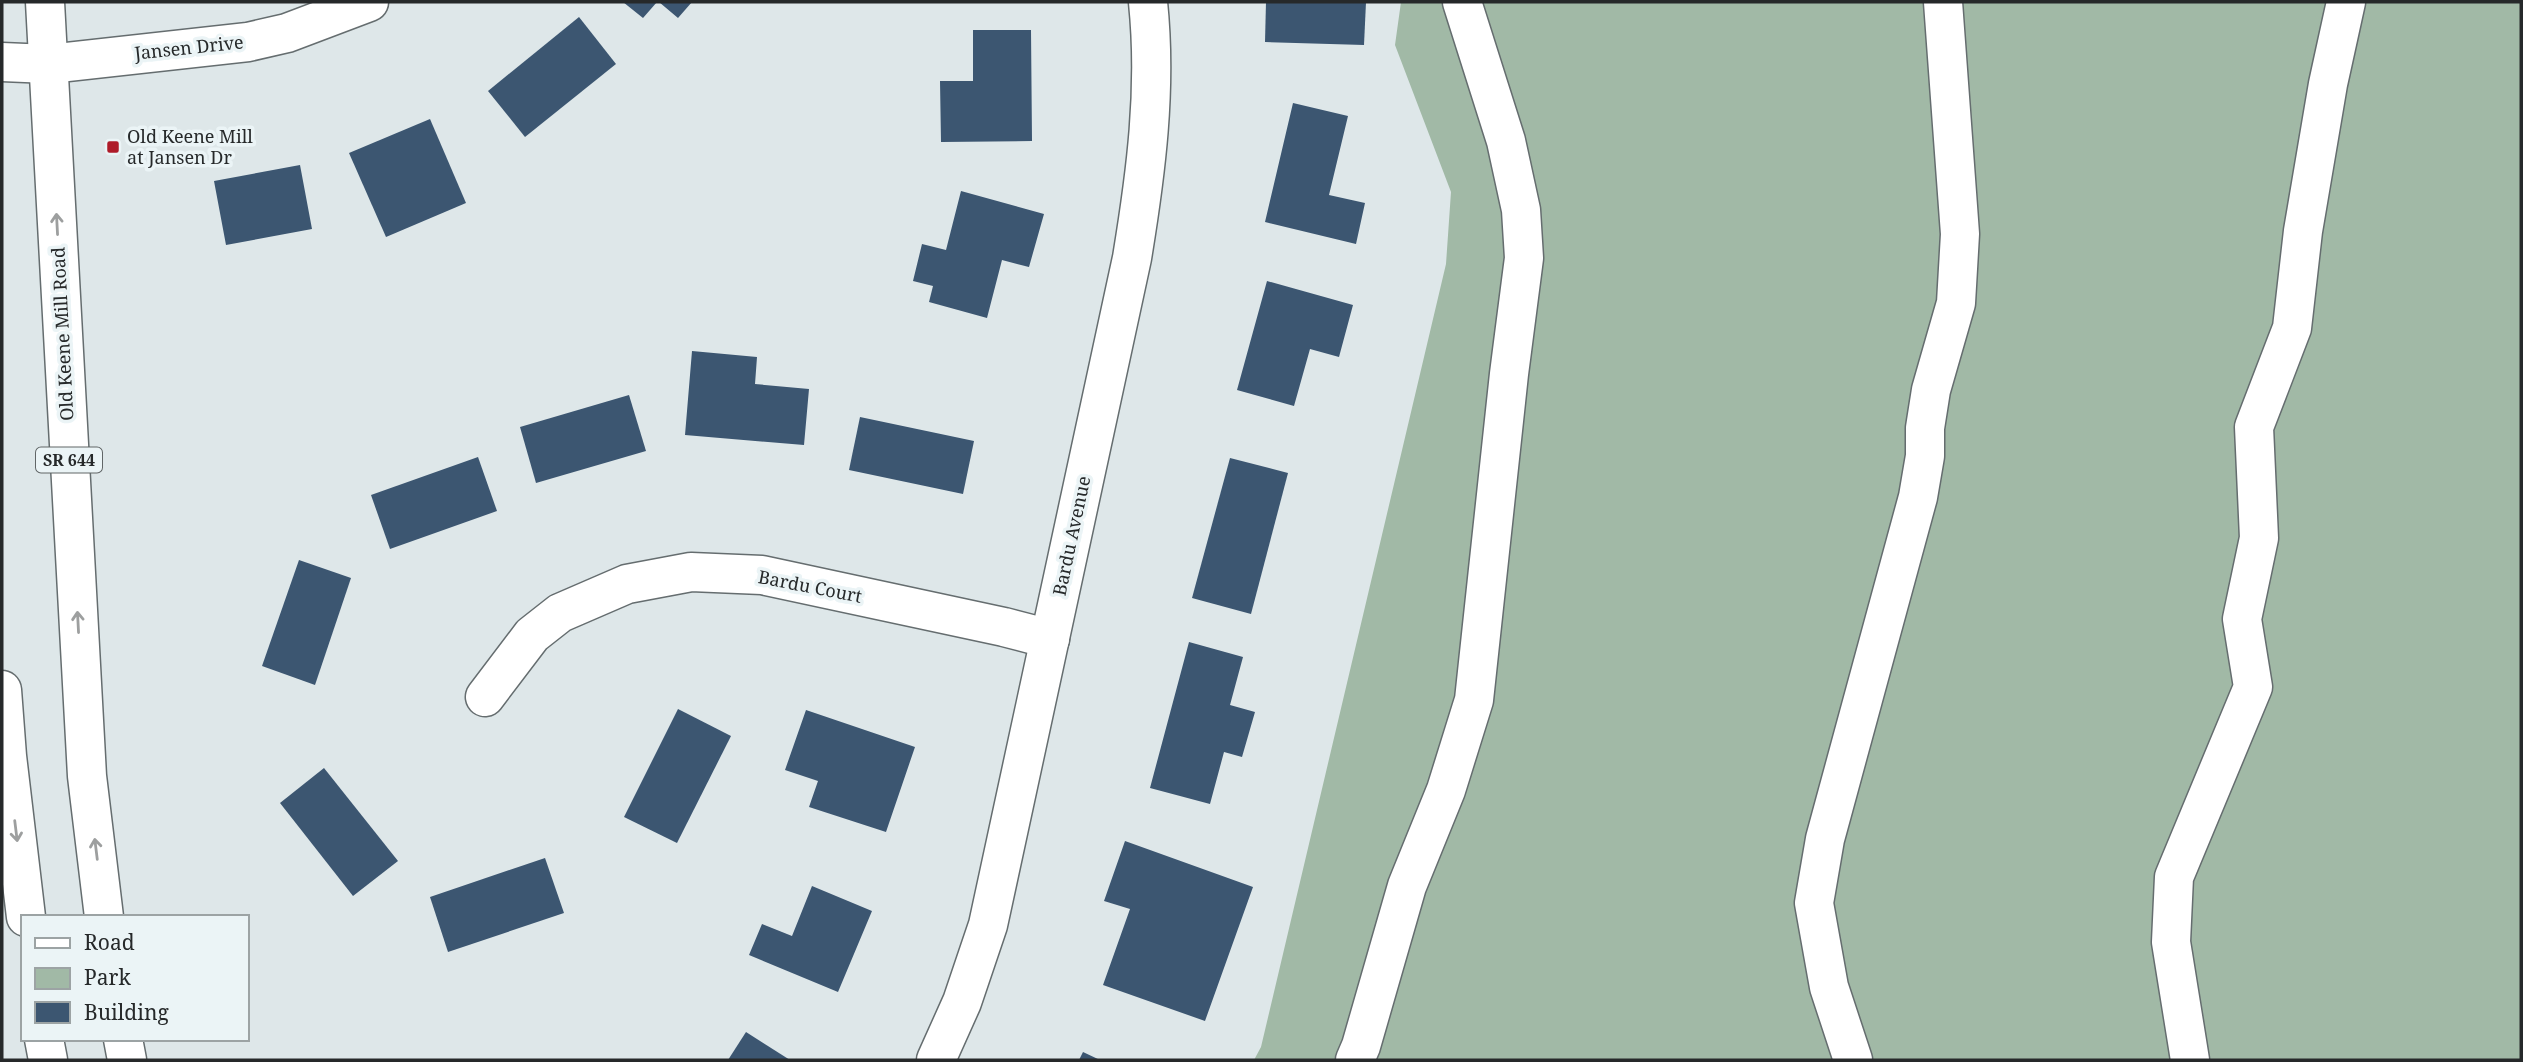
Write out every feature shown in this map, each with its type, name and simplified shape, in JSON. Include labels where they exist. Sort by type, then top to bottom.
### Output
[{"type":"street","name":"Old Keene Mill Road","points":[[45,2],[87,776],[103,915]]},
{"type":"street","name":"Jansen Drive","points":[[2,62],[49,64],[248,42],[287,33],[369,2]]},
{"type":"street","name":"Bardu Avenue","points":[[936,1060],[962,1002],[988,925],[1129,272],[1146,177],[1152,112],[1149,2]]},
{"type":"street","points":[[1355,1060],[1407,886],[1446,790],[1474,700],[1524,258],[1521,210],[1506,142],[1462,2]]},
{"type":"street","points":[[1853,1060],[1829,987],[1814,903],[1825,839],[1918,497],[1931,390],[1955,303],[1960,234],[1944,2]]},
{"type":"street","points":[[2190,1060],[2171,942],[2174,877],[2253,687],[2242,619],[2259,538],[2254,427],[2292,328],[2303,231],[2328,84],[2346,2]]},
{"type":"street","name":"Bardu Court","points":[[485,697],[532,635],[561,613],[627,584],[691,572],[762,575],[1050,639]]},
{"type":"street","points":[[2,690],[26,915]]},
{"type":"street","points":[[44,1041],[48,1060]]},
{"type":"street","points":[[123,1041],[127,1060]]},
{"type":"green space","points":[[1401,2],[2521,2],[2521,1060],[1254,1060],[1261,1047],[1446,264],[1451,192],[1395,45]]},
{"type":"building","points":[[623,2],[657,2],[643,18]]},
{"type":"building","points":[[659,2],[692,2],[678,18]]},
{"type":"building","points":[[1266,2],[1366,2],[1364,45],[1265,42]]},
{"type":"building","points":[[579,17],[616,64],[525,137],[488,91]]},
{"type":"building","points":[[973,30],[1031,30],[1032,141],[941,142],[940,81],[973,81]]},
{"type":"building","points":[[1293,103],[1348,116],[1329,195],[1365,203],[1356,244],[1265,222]]},
{"type":"building","points":[[430,119],[466,203],[386,237],[349,153]]},
{"type":"building","points":[[300,165],[312,229],[226,245],[214,181]]},
{"type":"building","points":[[961,191],[1044,214],[1029,267],[1002,260],[987,318],[929,302],[933,286],[913,281],[922,244],[946,250]]},
{"type":"building","points":[[1267,281],[1353,305],[1339,357],[1310,349],[1294,406],[1237,390]]},
{"type":"building","points":[[692,351],[757,357],[755,384],[809,389],[804,445],[685,435]]},
{"type":"building","points":[[629,395],[646,451],[536,483],[520,427]]},
{"type":"building","points":[[860,417],[974,441],[963,494],[849,470]]},
{"type":"building","points":[[478,457],[497,511],[390,549],[371,495]]},
{"type":"building","points":[[1230,458],[1288,473],[1251,614],[1192,598]]},
{"type":"building","points":[[299,560],[351,578],[315,685],[262,666]]},
{"type":"building","points":[[1189,642],[1243,657],[1230,705],[1255,712],[1242,757],[1224,752],[1210,804],[1150,788]]},
{"type":"building","points":[[678,709],[731,736],[677,843],[624,817]]},
{"type":"building","points":[[806,710],[915,747],[886,832],[809,807],[818,781],[785,770]]},
{"type":"building","points":[[324,768],[398,861],[353,896],[280,803]]},
{"type":"building","points":[[1125,841],[1253,887],[1205,1021],[1103,985],[1130,909],[1104,901]]},
{"type":"building","points":[[545,858],[564,913],[448,952],[430,897]]},
{"type":"building","points":[[812,886],[872,911],[838,992],[749,955],[762,924],[792,936]]},
{"type":"building","points":[[746,1032],[790,1060],[728,1060]]},
{"type":"building","points":[[1083,1052],[1100,1060],[1079,1060]]},
{"type":"place","name":"Old Keene Mill at Jansen Dr","points":[[113,147]]}]
